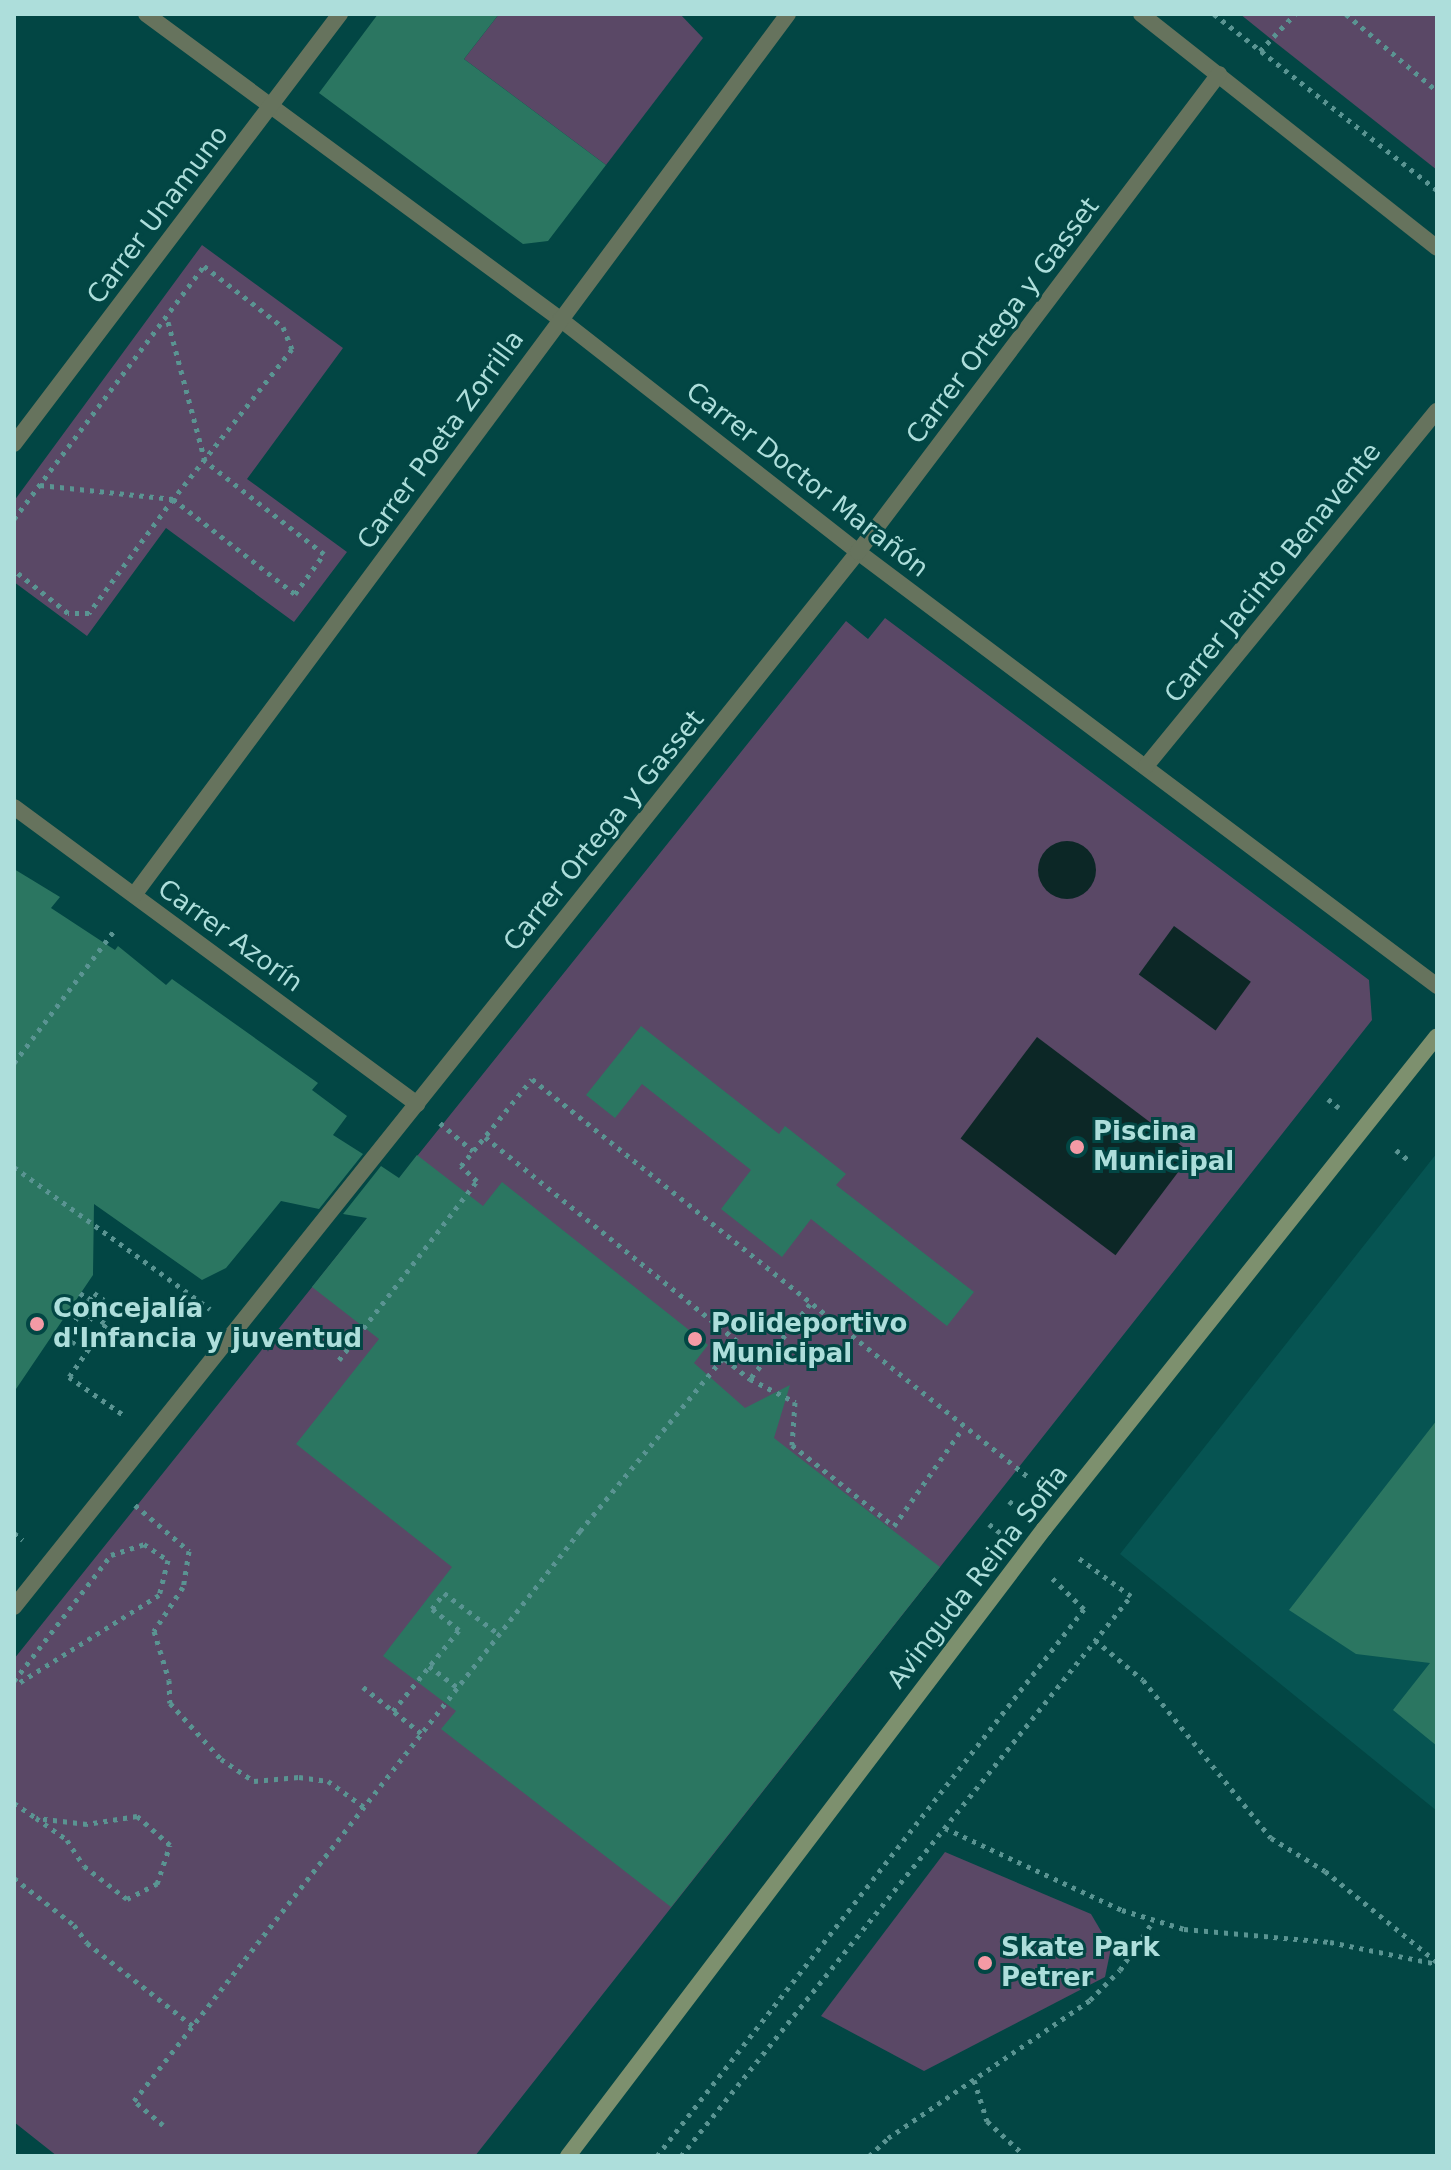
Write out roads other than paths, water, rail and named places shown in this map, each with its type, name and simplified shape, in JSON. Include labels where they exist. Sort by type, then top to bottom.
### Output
[{"type":"street","name":"Carrer Doctor Marañón","points":[[146,14],[560,319],[858,552],[1437,986]]},
{"type":"street","name":"Carrer Unamuno","points":[[14,444],[340,14]]},
{"type":"street","name":"Carrer Poeta Zorrilla","points":[[134,895],[788,14]]},
{"type":"street","points":[[1141,14],[1437,248]]},
{"type":"street","name":"Carrer Ortega y Gasset","points":[[14,1607],[858,552],[1219,74]]},
{"type":"street","name":"Carrer Jacinto Benavente","points":[[1146,766],[1437,411]]},
{"type":"street","name":"Carrer Azorín","points":[[14,807],[417,1104]]},
{"type":"street","name":"Avinguda Reina Sofia","points":[[568,2156],[1026,1553],[1437,1036]]},
{"type":"place","name":"Piscina Municipal","points":[[1077,1147]]},
{"type":"place","name":"Concejalía d'Infancia y juventud","points":[[37,1324]]},
{"type":"place","name":"Polideportivo Municipal","points":[[695,1339]]},
{"type":"place","name":"Skate Park Petrer","points":[[985,1963]]}]
